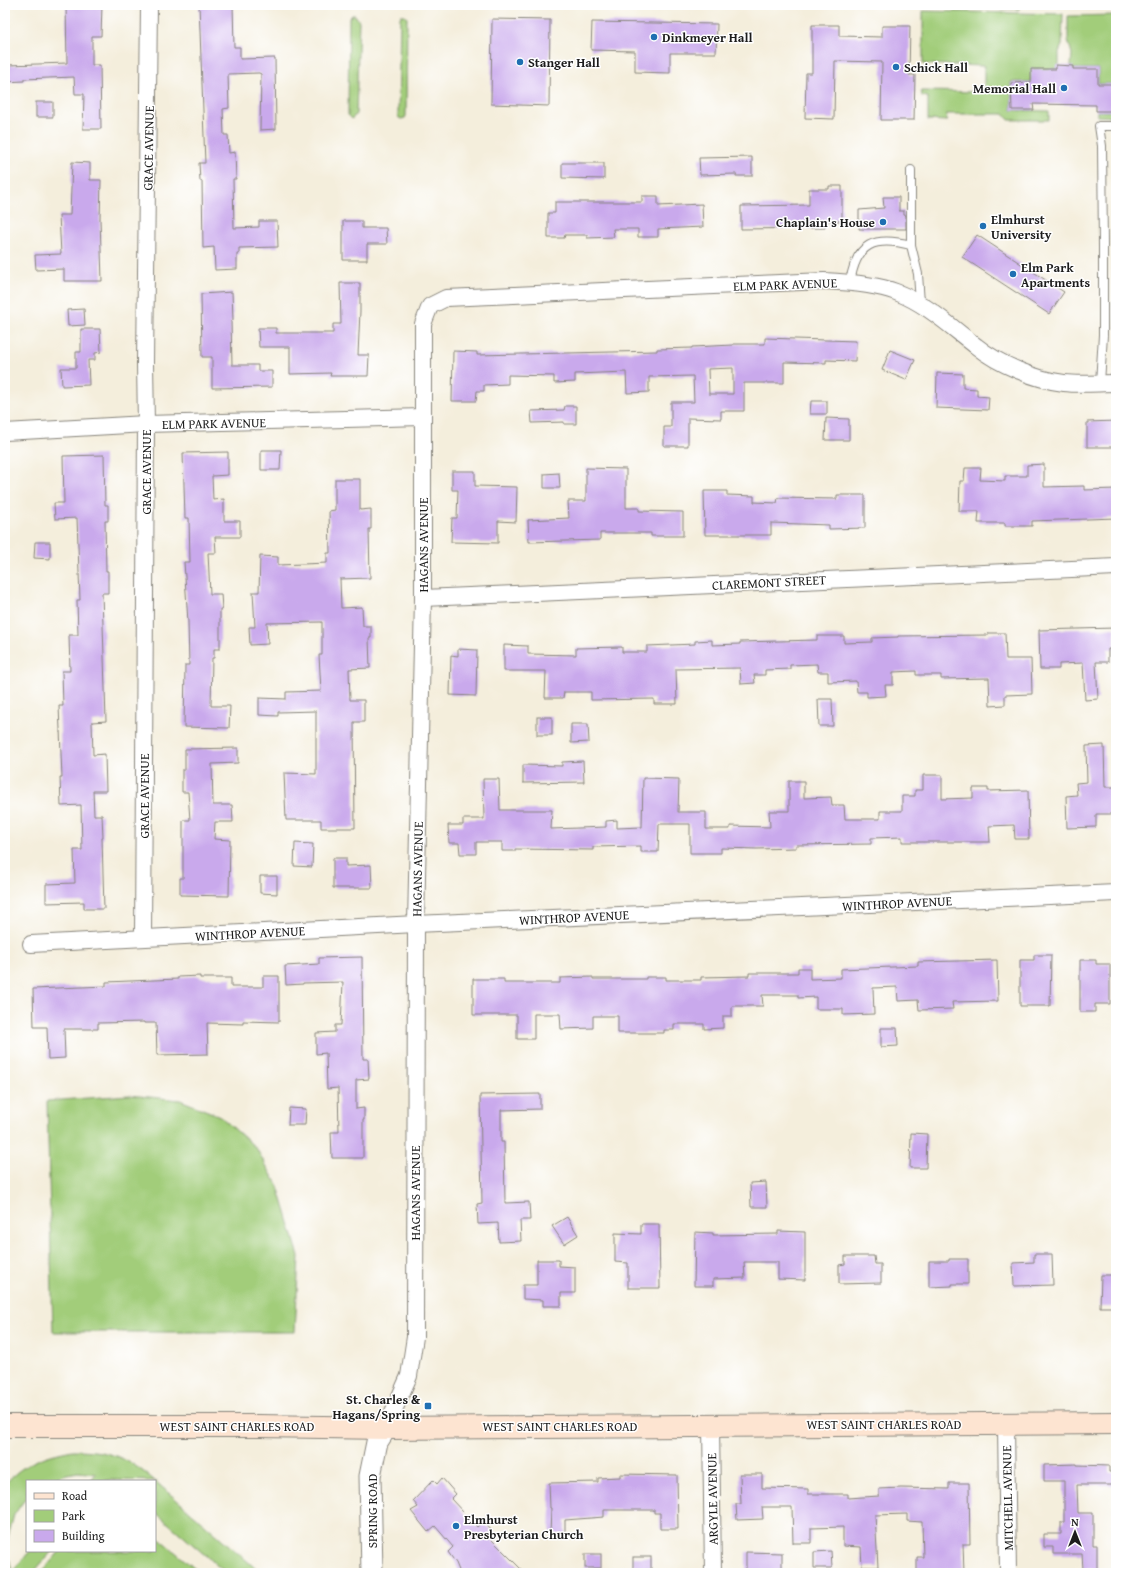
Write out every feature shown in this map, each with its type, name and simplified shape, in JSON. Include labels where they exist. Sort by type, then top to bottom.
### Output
[{"type":"main road","name":"WEST SAINT CHARLES ROAD","points":[[5,1426],[259,1426],[386,1428],[1116,1423]]},
{"type":"street","name":"GRACE AVENUE","points":[[143,938],[146,424],[145,363],[150,5]]},
{"type":"street","name":"ELM PARK AVENUE","points":[[430,306],[446,298],[824,281],[850,283],[894,291],[920,303],[939,316],[977,347],[1006,364],[1042,378],[1064,383],[1116,382]]},
{"type":"street","name":"HAGANS AVENUE","points":[[386,1428],[409,1376],[415,1337],[416,924],[423,598],[423,324],[430,306]]},
{"type":"street","name":"ELM PARK AVENUE","points":[[5,432],[146,424],[423,417]]},
{"type":"street","name":"CLAREMONT STREET","points":[[423,598],[1116,567]]},
{"type":"street","name":"WINTHROP AVENUE","points":[[31,944],[416,924],[1116,893]]},
{"type":"street","name":"MITCHELL AVENUE","points":[[1006,1424],[1008,1573]]},
{"type":"street","name":"ARGYLE AVENUE","points":[[711,1425],[713,1573]]},
{"type":"street","name":"SPRING ROAD","points":[[372,1573],[370,1476],[377,1442],[386,1428]]},
{"type":"lane","points":[[1100,383],[1103,335],[1103,246],[1102,146],[1099,126],[1116,126]]},
{"type":"lane","points":[[912,170],[912,244],[918,274],[920,303]]},
{"type":"lane","points":[[850,283],[851,272],[856,260],[862,250],[871,244],[884,240],[912,244]]},
{"type":"green space","points":[[969,5],[1021,6],[1019,9],[972,8]]},
{"type":"green space","points":[[923,11],[1063,14],[1062,45],[1059,52],[1059,65],[1056,69],[1032,69],[1031,82],[1011,82],[1012,110],[1049,111],[1049,120],[1009,120],[1004,114],[947,114],[946,121],[928,120],[928,97],[922,96],[921,91],[984,92],[984,66],[923,64]]},
{"type":"green space","points":[[352,15],[355,15],[359,21],[356,114],[352,119],[348,115],[349,18]]},
{"type":"green space","points":[[401,15],[405,15],[407,18],[406,116],[405,118],[401,119],[398,117],[398,113]]},
{"type":"green space","points":[[1116,15],[1116,84],[1098,84],[1098,69],[1074,69],[1071,66],[1072,54],[1068,40],[1068,16]]},
{"type":"green space","points":[[1097,111],[1116,111],[1116,117],[1097,116]]},
{"type":"green space","points":[[129,1095],[180,1100],[220,1116],[256,1148],[278,1186],[299,1256],[295,1332],[53,1332],[47,1101]]},
{"type":"green space","points":[[73,1450],[107,1453],[117,1456],[135,1466],[154,1480],[91,1480],[96,1474],[78,1472],[51,1480],[26,1480],[26,1497],[14,1515],[8,1537],[7,1548],[12,1572],[29,1552],[51,1552],[33,1573],[5,1573],[5,1484],[27,1465],[53,1454]]},
{"type":"green space","points":[[156,1482],[261,1573],[226,1573],[156,1513]]},
{"type":"green space","points":[[156,1536],[200,1573],[41,1573],[59,1552],[156,1552]]},
{"type":"building","points":[[66,5],[102,5],[101,36],[92,36],[92,65],[100,65],[101,129],[83,129],[84,94],[75,94],[74,77],[24,79],[24,81],[5,82],[5,68],[8,67],[8,65],[67,63]]},
{"type":"building","points":[[199,5],[233,5],[234,47],[240,47],[240,59],[275,58],[276,129],[260,130],[261,74],[228,74],[229,108],[223,109],[224,135],[228,135],[229,153],[235,152],[236,179],[233,179],[234,228],[259,227],[259,221],[277,221],[278,247],[239,248],[239,254],[237,254],[237,269],[215,270],[214,247],[203,248],[202,181],[200,181],[199,163],[205,163]]},
{"type":"building","name":"Stanger Hall","points":[[492,19],[550,20],[549,106],[491,104]]},
{"type":"building","name":"Dinkmeyer Hall","points":[[592,22],[717,24],[716,53],[670,53],[670,73],[635,72],[635,51],[591,50]]},
{"type":"building","name":"Schick Hall","points":[[812,25],[839,25],[839,36],[882,37],[882,26],[910,26],[909,75],[915,75],[914,120],[881,120],[882,62],[835,61],[834,119],[805,118],[806,73],[812,73]]},
{"type":"building","name":"Memorial Hall","points":[[1056,65],[1073,66],[1073,69],[1098,69],[1098,84],[1116,84],[1116,111],[1096,111],[1096,105],[1033,104],[1034,110],[1012,110],[1011,83],[1031,82],[1031,69],[1056,69]]},
{"type":"building","points":[[36,102],[53,102],[53,117],[36,117]]},
{"type":"building","points":[[752,157],[752,176],[736,176],[736,174],[700,175],[699,158]]},
{"type":"building","points":[[72,162],[90,163],[90,180],[101,180],[100,219],[102,281],[64,281],[64,269],[36,270],[35,255],[61,254],[59,215],[70,215]]},
{"type":"building","points":[[562,163],[604,163],[604,179],[562,178]]},
{"type":"building","points":[[829,186],[842,186],[842,221],[825,221],[825,228],[741,229],[741,206],[809,205],[809,189],[829,189]]},
{"type":"building","points":[[642,196],[658,196],[658,206],[702,204],[703,227],[658,229],[658,237],[638,237],[638,229],[613,229],[614,237],[587,238],[587,235],[565,235],[564,238],[548,238],[548,213],[555,213],[555,202],[642,202]]},
{"type":"building","name":"Chaplain's House","points":[[883,197],[899,197],[899,211],[904,211],[904,215],[906,215],[906,229],[859,229],[859,210],[884,208]]},
{"type":"building","points":[[343,221],[362,221],[362,228],[386,228],[387,244],[367,244],[367,260],[343,260]]},
{"type":"building","name":"Elm Park Apartments","points":[[977,235],[1064,292],[1049,314],[962,257]]},
{"type":"building","points":[[340,283],[360,283],[358,355],[369,355],[368,376],[330,376],[331,373],[290,374],[290,347],[259,347],[258,328],[276,328],[276,333],[333,333],[333,324],[341,324]]},
{"type":"building","points":[[232,292],[232,365],[258,365],[258,371],[272,371],[272,387],[212,388],[212,357],[202,357],[201,294]]},
{"type":"building","points":[[84,309],[85,325],[68,326],[67,310]]},
{"type":"building","points":[[81,329],[100,329],[101,352],[95,353],[95,360],[88,360],[89,385],[62,386],[61,368],[76,368],[76,352],[81,352]]},
{"type":"building","points":[[765,338],[856,341],[855,361],[826,360],[826,363],[784,362],[784,383],[744,383],[744,411],[721,411],[721,419],[688,418],[688,446],[664,446],[664,427],[671,427],[671,402],[694,402],[693,376],[649,377],[649,392],[627,393],[626,372],[575,374],[575,382],[554,383],[554,376],[508,375],[508,384],[484,385],[484,391],[477,391],[476,401],[452,401],[453,351],[477,352],[477,355],[657,351],[657,349],[692,348],[733,344],[765,344]],"holes":[[[733,368],[733,394],[709,394],[708,369]]]},
{"type":"building","points":[[890,350],[915,360],[906,380],[882,370]]},
{"type":"building","points":[[937,373],[963,374],[963,388],[977,389],[977,396],[989,397],[988,410],[936,408]]},
{"type":"building","points":[[811,401],[827,401],[827,414],[810,414]]},
{"type":"building","points":[[565,406],[576,406],[576,424],[564,424],[564,422],[532,423],[531,411],[564,410]]},
{"type":"building","points":[[826,418],[849,419],[849,440],[825,440]]},
{"type":"building","points":[[1116,421],[1116,447],[1087,447],[1087,422]]},
{"type":"building","points":[[261,450],[281,450],[280,470],[261,470]]},
{"type":"building","points":[[228,452],[228,475],[212,476],[213,500],[224,499],[224,521],[240,521],[240,537],[215,537],[216,553],[208,553],[210,594],[221,594],[222,609],[220,609],[220,649],[214,649],[214,658],[212,658],[211,706],[230,706],[229,728],[184,727],[185,665],[189,665],[184,562],[190,562],[189,518],[185,518],[183,453]]},
{"type":"building","points":[[104,455],[105,505],[108,505],[108,521],[105,521],[108,593],[102,593],[106,721],[92,722],[93,755],[105,754],[106,791],[93,791],[94,815],[102,815],[104,909],[84,909],[84,902],[46,903],[46,884],[75,883],[74,850],[82,850],[81,805],[61,806],[60,777],[62,777],[59,706],[63,706],[62,671],[70,671],[69,635],[78,635],[77,600],[80,600],[77,518],[55,519],[54,503],[64,503],[63,456]]},
{"type":"building","points":[[1044,464],[1044,487],[1084,486],[1084,490],[1116,489],[1116,518],[1032,521],[1032,526],[1005,526],[1005,523],[978,523],[979,511],[959,511],[960,481],[964,481],[965,468],[981,468],[980,480],[1005,481],[1005,476],[1027,476],[1027,465]]},
{"type":"building","points":[[586,468],[626,469],[626,508],[639,508],[639,511],[683,512],[683,536],[651,536],[651,533],[600,533],[600,540],[529,542],[528,520],[569,518],[568,501],[586,501]]},
{"type":"building","points":[[452,471],[475,471],[475,486],[517,487],[516,522],[498,521],[498,543],[451,542],[452,518],[457,518],[458,490],[452,490]]},
{"type":"building","points":[[559,473],[560,488],[544,488],[544,474]]},
{"type":"building","points":[[335,479],[360,479],[360,510],[371,509],[371,529],[369,529],[370,578],[340,579],[341,608],[362,607],[363,626],[371,626],[371,638],[369,638],[370,668],[349,669],[350,700],[364,700],[364,722],[354,722],[355,828],[321,828],[321,820],[286,820],[284,773],[316,774],[316,711],[278,712],[278,716],[259,715],[259,698],[286,699],[286,692],[321,691],[319,655],[322,655],[322,622],[267,623],[268,644],[250,645],[249,627],[255,627],[253,592],[259,592],[260,556],[278,557],[278,565],[327,563],[327,553],[330,553],[329,511],[335,510]]},
{"type":"building","points":[[704,491],[727,491],[727,495],[754,496],[754,502],[777,503],[778,498],[837,499],[837,495],[865,495],[865,528],[829,529],[829,525],[771,523],[771,535],[705,535]]},
{"type":"building","points":[[35,542],[50,542],[50,559],[34,558]]},
{"type":"building","points":[[1115,628],[1115,649],[1108,649],[1108,662],[1096,662],[1098,699],[1085,700],[1083,663],[1059,664],[1059,669],[1040,669],[1039,630]]},
{"type":"building","points":[[988,633],[1005,633],[1006,659],[1031,659],[1032,694],[1005,695],[1005,705],[990,706],[989,678],[941,679],[941,675],[916,675],[916,671],[893,672],[893,685],[885,685],[886,696],[867,697],[867,692],[857,692],[856,681],[828,682],[828,672],[818,672],[817,664],[790,665],[790,669],[765,670],[765,675],[754,675],[755,683],[741,684],[740,668],[676,669],[677,704],[654,704],[654,699],[591,700],[591,692],[564,692],[563,698],[545,698],[546,671],[504,671],[504,645],[528,646],[528,654],[576,655],[576,648],[622,647],[622,652],[647,652],[647,646],[695,644],[695,641],[712,640],[712,645],[740,644],[740,642],[817,640],[817,636],[844,636],[844,643],[872,642],[872,638],[898,636],[988,635]]},
{"type":"building","points":[[458,649],[477,650],[476,696],[450,695],[451,655],[458,656]]},
{"type":"building","points":[[818,699],[832,699],[833,726],[819,726]]},
{"type":"building","points":[[537,717],[552,717],[552,735],[537,735]]},
{"type":"building","points":[[571,724],[588,724],[589,742],[571,743]]},
{"type":"building","points":[[1104,745],[1105,787],[1116,787],[1116,814],[1096,814],[1096,827],[1067,828],[1066,796],[1077,795],[1076,783],[1087,782],[1086,746]]},
{"type":"building","points":[[238,748],[238,763],[212,764],[213,805],[232,805],[233,822],[215,822],[214,839],[230,840],[229,896],[180,895],[180,878],[183,878],[183,820],[190,820],[188,792],[182,792],[182,770],[185,770],[185,749]]},
{"type":"building","points":[[583,761],[584,782],[523,783],[523,765],[562,766],[562,762]]},
{"type":"building","points":[[923,775],[942,775],[942,799],[973,798],[973,788],[988,788],[988,791],[1028,790],[1029,839],[1015,839],[1014,825],[989,826],[990,842],[902,842],[902,837],[871,838],[871,844],[796,845],[796,848],[721,848],[721,853],[690,853],[690,824],[659,824],[658,852],[641,852],[641,846],[593,847],[593,850],[515,849],[515,851],[502,851],[502,842],[476,842],[476,854],[460,854],[459,843],[449,843],[448,825],[463,825],[463,819],[484,819],[483,779],[499,779],[500,810],[552,810],[551,829],[606,827],[606,821],[617,820],[617,828],[642,827],[643,778],[679,779],[678,812],[706,812],[706,829],[730,829],[730,826],[770,827],[769,811],[789,811],[789,781],[804,781],[804,798],[831,797],[832,805],[844,805],[845,819],[880,819],[880,811],[902,811],[902,796],[915,796],[915,790],[923,790]]},
{"type":"building","points":[[295,843],[313,844],[312,867],[294,866]]},
{"type":"building","points":[[333,858],[346,858],[346,866],[371,865],[372,888],[333,888]]},
{"type":"building","points":[[260,876],[277,876],[277,894],[260,893]]},
{"type":"building","points":[[1034,955],[1051,955],[1050,1006],[1020,1006],[1020,960],[1034,960]]},
{"type":"building","points":[[362,957],[363,1059],[368,1059],[369,1079],[356,1080],[356,1109],[364,1108],[363,1158],[332,1158],[331,1132],[339,1132],[338,1088],[327,1089],[326,1053],[316,1054],[316,1033],[335,1032],[335,1025],[341,1025],[343,982],[286,985],[285,966],[319,964],[319,958]]},
{"type":"building","points":[[997,960],[998,1001],[952,1002],[953,1009],[919,1010],[918,1000],[898,1001],[897,987],[873,988],[874,1014],[843,1015],[843,1009],[816,1009],[816,997],[798,998],[798,995],[762,995],[763,1006],[732,1006],[732,1016],[723,1016],[723,1028],[704,1029],[704,1024],[674,1024],[674,1030],[664,1030],[664,1033],[618,1033],[618,1016],[593,1016],[593,1028],[561,1029],[560,1014],[534,1014],[534,1039],[517,1039],[517,1015],[473,1015],[473,979],[504,979],[504,983],[560,983],[560,978],[593,977],[593,979],[646,979],[646,977],[666,977],[666,980],[701,980],[701,977],[749,976],[749,973],[798,973],[798,968],[810,968],[810,979],[841,978],[841,969],[918,966],[918,962]]},
{"type":"building","points":[[1080,960],[1096,960],[1096,964],[1110,964],[1110,1004],[1095,1004],[1095,1012],[1080,1012]]},
{"type":"building","points":[[200,976],[200,978],[231,978],[231,987],[263,987],[263,976],[279,976],[279,1022],[243,1021],[243,1024],[207,1023],[208,1054],[157,1055],[156,1023],[98,1023],[98,1029],[64,1029],[65,1058],[48,1059],[47,1027],[34,1027],[33,989],[106,986],[106,982],[178,979],[178,977]]},
{"type":"building","points":[[881,1028],[897,1028],[898,1046],[881,1047]]},
{"type":"building","points":[[540,1094],[540,1109],[501,1110],[501,1142],[504,1142],[505,1203],[529,1202],[530,1220],[520,1220],[521,1241],[499,1242],[498,1223],[478,1224],[477,1204],[482,1203],[480,1095]]},
{"type":"building","points":[[289,1108],[306,1109],[305,1125],[288,1125]]},
{"type":"building","points":[[911,1133],[927,1134],[926,1168],[910,1168]]},
{"type":"building","points":[[766,1182],[767,1207],[751,1207],[750,1183]]},
{"type":"building","points":[[567,1217],[578,1235],[564,1244],[552,1226]]},
{"type":"building","points":[[641,1224],[659,1224],[660,1288],[628,1288],[628,1263],[615,1262],[615,1233],[641,1234]]},
{"type":"building","points":[[778,1231],[805,1232],[805,1280],[778,1279],[778,1262],[744,1262],[745,1278],[713,1279],[713,1286],[694,1286],[695,1232],[713,1233],[713,1235],[778,1234]]},
{"type":"building","points":[[1034,1254],[1052,1254],[1053,1285],[1014,1286],[1013,1263],[1034,1262]]},
{"type":"building","points":[[845,1256],[874,1256],[875,1264],[881,1264],[881,1283],[839,1284],[839,1265],[845,1264]]},
{"type":"building","points":[[949,1259],[968,1259],[968,1284],[952,1284],[952,1286],[929,1287],[929,1261],[949,1261]]},
{"type":"building","points":[[537,1260],[559,1260],[559,1266],[575,1267],[575,1293],[561,1293],[561,1306],[543,1306],[543,1300],[523,1299],[523,1285],[537,1285]]},
{"type":"building","points":[[1101,1275],[1116,1275],[1116,1307],[1100,1307]]},
{"type":"building","points":[[1077,1464],[1109,1466],[1109,1472],[1116,1472],[1116,1485],[1077,1485],[1078,1513],[1093,1513],[1093,1545],[1097,1545],[1097,1569],[1083,1569],[1082,1554],[1053,1554],[1053,1547],[1044,1547],[1044,1534],[1061,1534],[1061,1522],[1064,1522],[1064,1481],[1044,1481],[1044,1465]]},
{"type":"building","points":[[620,1474],[677,1475],[678,1529],[660,1529],[660,1513],[654,1513],[654,1510],[604,1510],[604,1517],[565,1520],[565,1535],[550,1534],[551,1508],[549,1483],[598,1482],[598,1478],[620,1477]]},
{"type":"building","points":[[740,1474],[762,1474],[762,1488],[808,1489],[808,1494],[848,1494],[848,1498],[879,1496],[879,1489],[949,1489],[949,1483],[969,1483],[970,1544],[963,1544],[964,1573],[917,1573],[917,1557],[923,1557],[922,1522],[907,1521],[907,1514],[875,1515],[878,1567],[862,1567],[861,1547],[843,1546],[843,1527],[811,1528],[811,1543],[793,1543],[792,1507],[762,1507],[763,1519],[737,1520],[736,1504],[741,1504]]},
{"type":"building","name":"Elmhurst Presbyterian Church","points":[[442,1478],[456,1494],[451,1499],[477,1527],[483,1521],[492,1531],[488,1536],[525,1573],[460,1573],[456,1563],[448,1552],[453,1547],[435,1526],[428,1532],[411,1511],[418,1507],[413,1501],[433,1480],[437,1484]]},
{"type":"building","points":[[831,1551],[832,1568],[814,1568],[814,1552]]},
{"type":"building","points":[[746,1552],[782,1553],[782,1573],[746,1573]]},
{"type":"building","points":[[585,1554],[601,1554],[601,1568],[585,1568]]},
{"type":"building","points":[[633,1557],[651,1557],[651,1573],[633,1573]]},
{"type":"place","name":"Dinkmeyer Hall","points":[[654,37]]},
{"type":"place","name":"Stanger Hall","points":[[520,62]]},
{"type":"place","name":"Schick Hall","points":[[896,67]]},
{"type":"place","name":"Memorial Hall","points":[[1064,88]]},
{"type":"place","name":"Chaplain's House","points":[[883,222]]},
{"type":"place","name":"Elmhurst University","points":[[983,226]]},
{"type":"place","name":"Elm Park Apartments","points":[[1013,274]]},
{"type":"place","name":"St. Charles & Hagans/Spring","points":[[428,1406]]},
{"type":"place","name":"Elmhurst Presbyterian Church","points":[[456,1526]]}]
